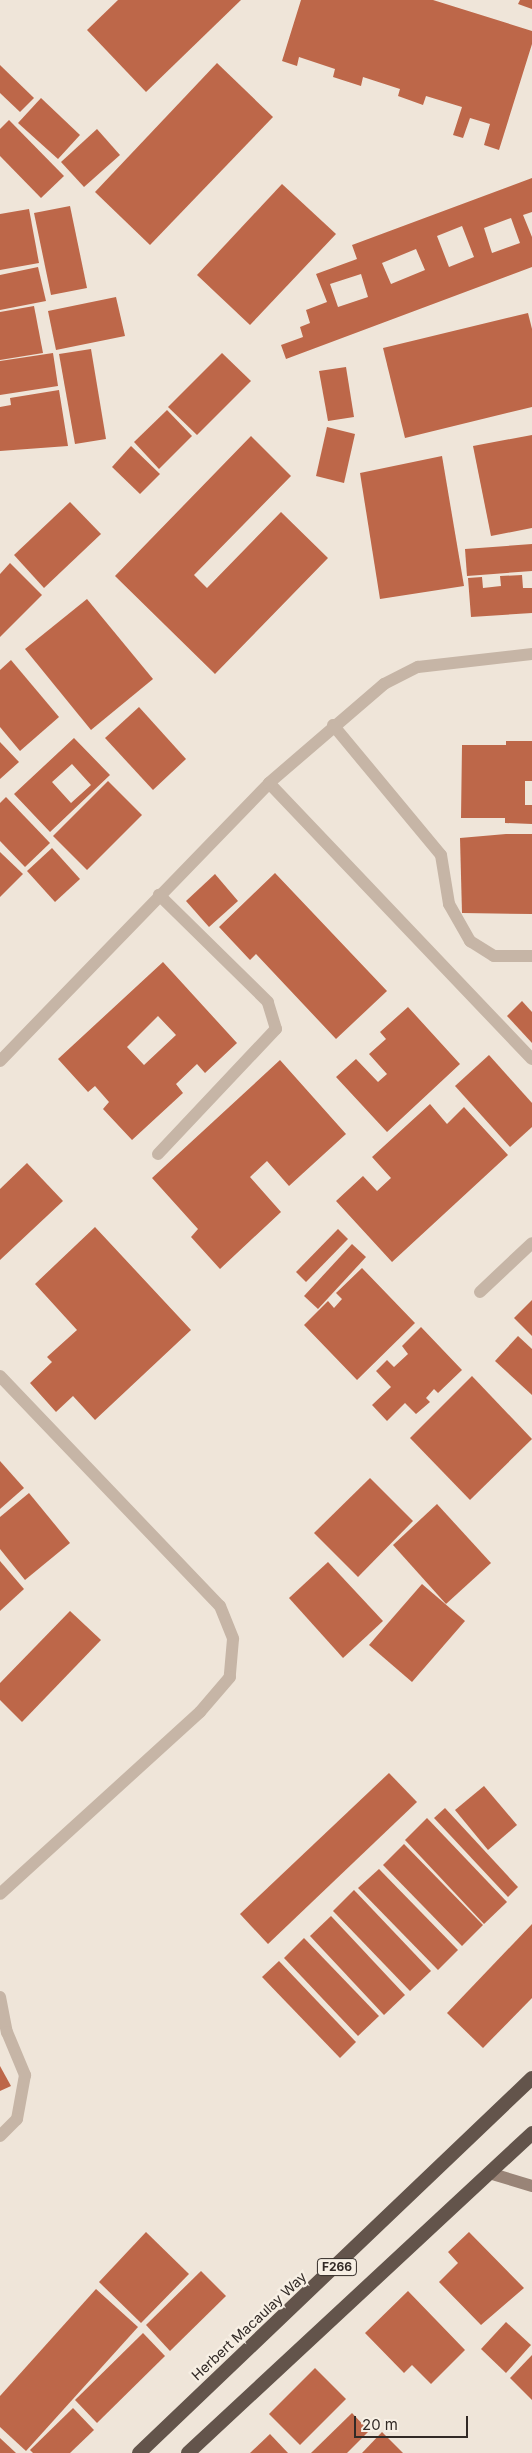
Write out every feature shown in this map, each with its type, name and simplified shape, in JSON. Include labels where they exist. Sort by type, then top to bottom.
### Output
[{"type":"highway","name":"Herbert Macaulay Way","points":[[139,2453],[532,2078]]},
{"type":"highway","name":"F266","points":[[188,2453],[532,2133]]},
{"type":"main road","points":[[489,2173],[532,2186]]},
{"type":"street","points":[[0,1061],[269,783],[333,725],[384,684],[418,667],[532,654]]},
{"type":"street","points":[[333,725],[442,854],[449,904],[470,941],[494,956],[532,956]]},
{"type":"street","points":[[269,783],[532,1059]]},
{"type":"street","points":[[158,1154],[276,1030],[268,1002],[159,895]]},
{"type":"street","points":[[480,1292],[532,1243]]},
{"type":"street","points":[[0,1376],[220,1606],[234,1639],[230,1677],[200,1712],[0,1894]]},
{"type":"street","points":[[0,1997],[8,2032],[25,2075],[17,2119],[0,2136]]},
{"type":"building","points":[[118,0],[241,0],[146,92],[87,30]]},
{"type":"building","points":[[301,0],[433,0],[532,31],[532,44],[499,150],[484,145],[490,124],[470,118],[463,138],[453,135],[462,107],[426,96],[423,105],[398,96],[400,89],[363,77],[361,86],[333,77],[335,69],[299,57],[297,66],[282,61]]},
{"type":"building","points":[[520,0],[532,0],[532,9],[518,4]]},
{"type":"building","points":[[217,63],[273,117],[150,245],[95,192]]},
{"type":"building","points":[[0,65],[34,98],[20,112],[0,93]]},
{"type":"building","points":[[41,98],[80,135],[58,159],[18,123]]},
{"type":"building","points":[[9,120],[64,176],[41,198],[0,156],[0,129]]},
{"type":"building","points":[[97,129],[120,155],[84,187],[61,162]]},
{"type":"building","points":[[532,178],[532,212],[523,215],[532,237],[532,267],[286,359],[281,345],[303,337],[300,327],[310,323],[306,310],[327,302],[316,274],[357,259],[352,245]],"holes":[[[511,218],[520,243],[492,253],[484,228]],[[462,226],[474,257],[449,267],[437,236]],[[416,249],[425,270],[391,284],[382,263]],[[361,274],[368,297],[338,307],[330,284]]]},
{"type":"building","points":[[282,184],[336,234],[250,325],[197,275]]},
{"type":"building","points":[[70,206],[87,288],[51,295],[34,213]]},
{"type":"building","points":[[29,209],[39,263],[0,270],[0,214]]},
{"type":"building","points":[[38,267],[46,301],[0,310],[0,275]]},
{"type":"building","points":[[116,297],[125,336],[56,350],[48,311]]},
{"type":"building","points":[[34,306],[43,353],[0,360],[0,312]]},
{"type":"building","points":[[528,313],[532,329],[532,407],[405,438],[383,348]]},
{"type":"building","points":[[91,349],[106,439],[75,444],[59,354]]},
{"type":"building","points":[[53,353],[58,386],[0,395],[0,361]]},
{"type":"building","points":[[222,353],[251,381],[197,435],[168,407]]},
{"type":"building","points":[[346,367],[354,417],[328,421],[319,371]]},
{"type":"building","points":[[59,390],[68,446],[0,451],[0,407],[11,405],[10,398]]},
{"type":"building","points":[[167,410],[192,436],[159,469],[134,442]]},
{"type":"building","points":[[327,427],[355,434],[344,483],[316,476]]},
{"type":"building","points":[[532,435],[532,528],[491,536],[473,446]]},
{"type":"building","points":[[251,436],[291,476],[194,575],[207,588],[281,512],[328,558],[215,674],[115,576]]},
{"type":"building","points":[[131,446],[160,474],[140,494],[112,467]]},
{"type":"building","points":[[442,456],[464,586],[380,599],[360,473]]},
{"type":"building","points":[[70,502],[101,534],[44,588],[14,555]]},
{"type":"building","points":[[532,544],[532,571],[467,576],[465,549]]},
{"type":"building","points":[[10,563],[42,595],[0,637],[0,574]]},
{"type":"building","points":[[522,575],[523,588],[532,588],[532,613],[471,617],[468,578],[482,577],[483,588],[501,586],[500,576]]},
{"type":"building","points":[[87,599],[153,679],[91,730],[25,649]]},
{"type":"building","points":[[11,660],[59,717],[20,751],[0,727],[0,670]]},
{"type":"building","points":[[139,707],[186,759],[153,790],[105,738]]},
{"type":"building","points":[[74,738],[110,775],[50,832],[14,794]],"holes":[[[72,764],[91,785],[71,803],[52,782]]]},
{"type":"building","points":[[506,741],[532,741],[532,781],[525,781],[525,805],[532,805],[532,824],[505,823],[505,818],[461,818],[462,745],[506,745]]},
{"type":"building","points":[[0,742],[19,762],[0,779]]},
{"type":"building","points":[[108,781],[142,815],[87,870],[53,836]]},
{"type":"building","points":[[6,797],[50,843],[25,867],[0,841],[0,803]]},
{"type":"building","points":[[532,834],[532,914],[462,913],[460,838]]},
{"type":"building","points":[[52,848],[80,879],[55,902],[27,871]]},
{"type":"building","points":[[0,852],[23,874],[0,897]]},
{"type":"building","points":[[275,873],[387,991],[336,1039],[256,954],[250,960],[219,927]]},
{"type":"building","points":[[215,874],[238,901],[209,927],[186,901]]},
{"type":"building","points":[[163,962],[237,1043],[205,1073],[197,1064],[176,1084],[183,1093],[132,1140],[103,1109],[109,1102],[95,1086],[88,1092],[58,1059]],"holes":[[[158,1016],[176,1035],[144,1065],[127,1047]]]},
{"type":"building","points":[[522,1001],[532,1012],[532,1043],[507,1016]]},
{"type":"building","points":[[408,1007],[460,1064],[387,1132],[336,1077],[356,1059],[378,1082],[387,1074],[369,1054],[386,1039],[380,1032]]},
{"type":"building","points":[[489,1055],[532,1103],[532,1127],[510,1147],[455,1086]]},
{"type":"building","points":[[280,1060],[346,1134],[289,1186],[267,1161],[250,1177],[281,1212],[220,1269],[191,1237],[198,1229],[152,1178]]},
{"type":"building","points":[[430,1104],[447,1124],[464,1107],[508,1155],[392,1262],[336,1201],[363,1176],[377,1191],[391,1178],[372,1157]]},
{"type":"building","points":[[27,1163],[63,1201],[0,1260],[0,1189]]},
{"type":"building","points":[[95,1227],[191,1330],[95,1420],[73,1396],[56,1412],[30,1383],[52,1362],[47,1357],[77,1330],[35,1284]]},
{"type":"building","points":[[338,1229],[348,1239],[306,1282],[296,1272]]},
{"type":"building","points":[[352,1244],[366,1257],[318,1309],[304,1296]]},
{"type":"building","points":[[362,1268],[415,1323],[357,1380],[304,1325],[328,1301],[334,1308],[342,1299],[336,1293]]},
{"type":"building","points":[[532,1300],[532,1336],[514,1318]]},
{"type":"building","points":[[421,1327],[462,1370],[438,1393],[434,1389],[426,1398],[430,1402],[416,1414],[405,1403],[387,1421],[372,1405],[391,1387],[376,1371],[387,1360],[394,1367],[408,1354],[402,1346]]},
{"type":"building","points":[[518,1336],[532,1349],[532,1395],[495,1361]]},
{"type":"building","points":[[472,1376],[532,1439],[470,1500],[410,1438]]},
{"type":"building","points":[[0,1461],[24,1488],[0,1509]]},
{"type":"building","points":[[370,1478],[413,1521],[358,1577],[314,1533]]},
{"type":"building","points":[[29,1493],[70,1543],[25,1580],[0,1549],[0,1517]]},
{"type":"building","points":[[437,1504],[491,1563],[446,1604],[393,1545]]},
{"type":"building","points":[[0,1561],[24,1589],[0,1611]]},
{"type":"building","points":[[328,1562],[383,1621],[343,1658],[289,1598]]},
{"type":"building","points":[[422,1584],[465,1621],[412,1682],[369,1645]]},
{"type":"building","points":[[70,1611],[101,1640],[22,1722],[0,1700],[0,1683]]},
{"type":"building","points":[[389,1773],[417,1802],[268,1944],[240,1914]]},
{"type":"building","points":[[484,1786],[517,1825],[488,1850],[455,1810]]},
{"type":"building","points":[[445,1808],[518,1887],[508,1897],[434,1818]]},
{"type":"building","points":[[427,1818],[507,1902],[484,1924],[405,1840]]},
{"type":"building","points":[[404,1844],[483,1925],[462,1946],[383,1865]]},
{"type":"building","points":[[379,1869],[458,1950],[438,1970],[358,1888]]},
{"type":"building","points":[[354,1890],[431,1971],[410,1991],[333,1911]]},
{"type":"building","points":[[331,1916],[405,1995],[384,2015],[310,1936]]},
{"type":"building","points":[[532,1924],[532,1998],[483,2048],[447,2013]]},
{"type":"building","points":[[304,1938],[379,2016],[358,2036],[284,1958]]},
{"type":"building","points":[[279,1961],[356,2042],[340,2058],[262,1977]]},
{"type":"building","points":[[0,2066],[11,2086],[0,2091]]},
{"type":"building","points":[[146,2232],[189,2274],[141,2323],[99,2282]]},
{"type":"building","points":[[469,2232],[524,2288],[481,2325],[439,2282],[458,2263],[448,2252]]},
{"type":"building","points":[[201,2271],[226,2296],[170,2351],[146,2325]]},
{"type":"building","points":[[96,2289],[138,2327],[26,2451],[0,2427],[0,2396]]},
{"type":"building","points":[[408,2291],[465,2350],[431,2384],[412,2365],[404,2373],[365,2333]]},
{"type":"building","points":[[506,2322],[531,2345],[506,2373],[481,2349]]},
{"type":"building","points":[[143,2333],[165,2356],[97,2423],[75,2400]]},
{"type":"building","points":[[532,2355],[532,2400],[510,2378]]},
{"type":"building","points":[[315,2368],[346,2399],[300,2445],[269,2414]]},
{"type":"building","points":[[73,2408],[94,2430],[70,2453],[33,2453],[30,2450]]},
{"type":"building","points":[[352,2413],[369,2431],[347,2453],[311,2453]]},
{"type":"building","points":[[382,2432],[403,2453],[362,2453]]},
{"type":"building","points":[[270,2434],[288,2453],[250,2453]]},
{"type":"building","points":[[0,2438],[16,2453],[0,2453]]}]
